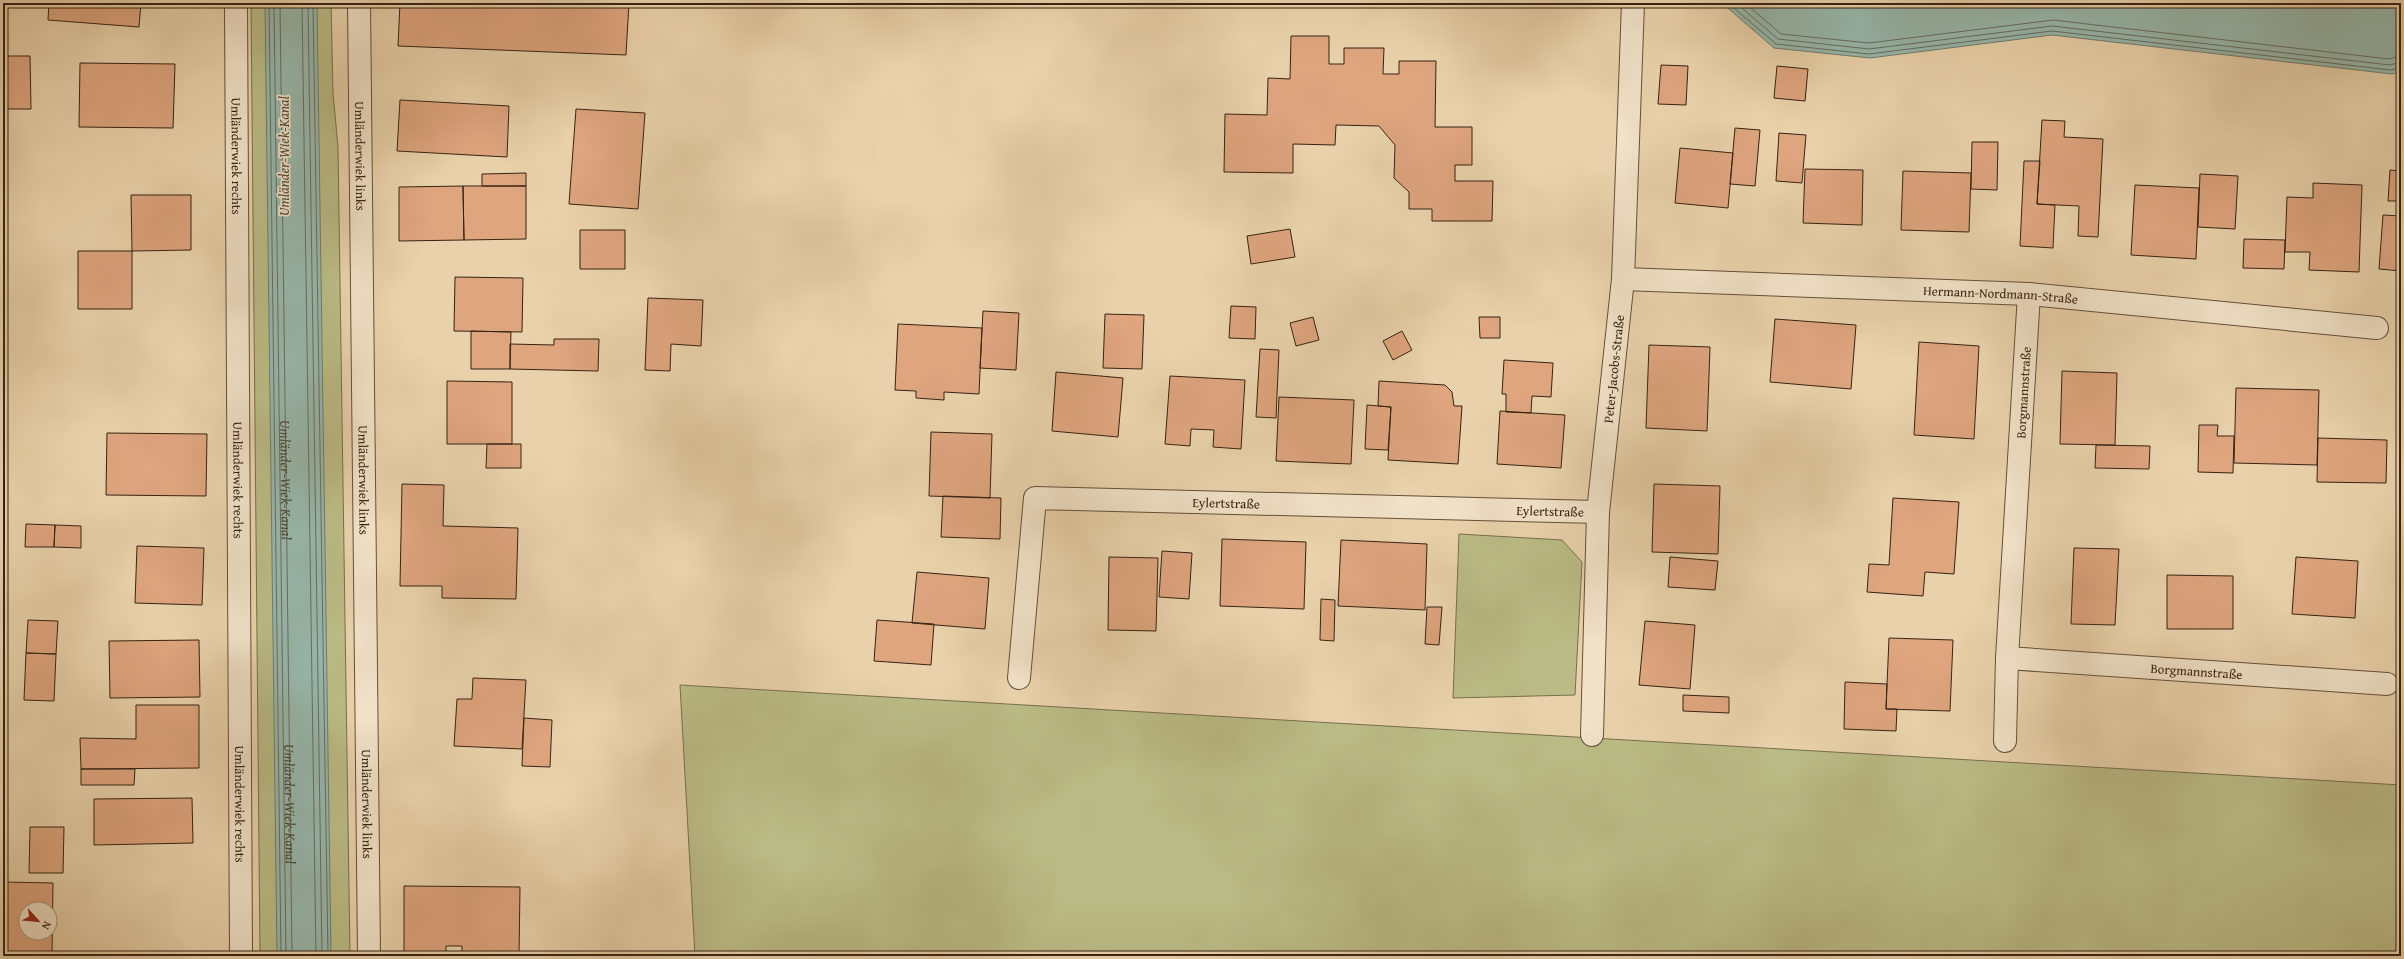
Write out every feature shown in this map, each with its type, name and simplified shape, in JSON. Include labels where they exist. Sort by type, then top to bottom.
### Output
[{"type":"street","name":"Umländerwiek rechts","points":[[236,3],[242,956]]},
{"type":"street","name":"Umländerwiek links","points":[[359,3],[369,956]]},
{"type":"street","name":"Peter-Jacobs-Straße","points":[[1592,735],[1598,512],[1622,278],[1633,7]]},
{"type":"street","name":"Hermann-Nordmann-Straße","points":[[1622,278],[2029,294],[2377,328]]},
{"type":"street","name":"Borgmannstraße","points":[[2005,741],[2007,658],[2029,294]]},
{"type":"street","name":"Eylertstraße","points":[[1019,678],[1034,498],[1598,512]]},
{"type":"street","name":"Borgmannstraße","points":[[2007,658],[2387,684]]},
{"type":"green space","points":[[251,3],[331,3],[333,93],[338,147],[350,956],[260,956]]},
{"type":"green space","points":[[1459,534],[1562,540],[1582,562],[1575,695],[1453,698]]},
{"type":"green space","points":[[680,685],[2401,785],[2401,956],[695,956]]},
{"type":"water","name":"Umländer-Wiek-Kanal","points":[[265,3],[317,3],[331,956],[277,956]]},
{"type":"water","points":[[1722,3],[2401,3],[2401,71],[2392,74],[2052,35],[1870,58],[1774,48]]},
{"type":"building","points":[[49,3],[141,3],[139,27],[48,20]]},
{"type":"building","points":[[400,3],[629,3],[626,55],[398,46]]},
{"type":"building","points":[[1291,36],[1329,36],[1329,64],[1344,64],[1344,48],[1384,48],[1383,74],[1399,74],[1399,61],[1436,61],[1435,127],[1472,127],[1472,165],[1455,165],[1455,181],[1493,181],[1492,221],[1432,221],[1432,209],[1409,209],[1409,192],[1394,178],[1395,145],[1379,126],[1336,125],[1335,145],[1293,144],[1293,173],[1224,172],[1225,114],[1267,115],[1268,78],[1290,79]]},
{"type":"building","points":[[3,56],[30,56],[31,109],[3,109]]},
{"type":"building","points":[[80,63],[175,64],[173,128],[79,127]]},
{"type":"building","points":[[1661,65],[1688,66],[1686,105],[1658,104]]},
{"type":"building","points":[[1777,66],[1808,69],[1805,101],[1774,98]]},
{"type":"building","points":[[400,100],[509,106],[507,157],[397,151]]},
{"type":"building","points":[[576,109],[645,113],[638,209],[569,204]]},
{"type":"building","points":[[2042,120],[2065,121],[2064,137],[2103,139],[2098,237],[2078,236],[2079,206],[2037,204]]},
{"type":"building","points":[[1735,128],[1760,130],[1755,186],[1730,184]]},
{"type":"building","points":[[1779,133],[1806,135],[1802,183],[1776,181]]},
{"type":"building","points":[[1972,142],[1998,142],[1997,190],[1971,189]]},
{"type":"building","points":[[1680,148],[1733,153],[1728,208],[1675,203]]},
{"type":"building","points":[[2024,161],[2040,161],[2037,204],[2055,205],[2053,248],[2020,246]]},
{"type":"building","points":[[1805,169],[1863,170],[1862,225],[1803,223]]},
{"type":"building","points":[[2390,170],[2401,171],[2401,201],[2388,201]]},
{"type":"building","points":[[1903,171],[1971,173],[1969,232],[1901,230]]},
{"type":"building","points":[[526,173],[526,186],[482,186],[482,174]]},
{"type":"building","points":[[2200,174],[2238,176],[2235,229],[2198,227]]},
{"type":"building","points":[[2313,183],[2362,185],[2359,272],[2309,270],[2310,252],[2285,252],[2287,197],[2313,198]]},
{"type":"building","points":[[2135,185],[2199,188],[2196,259],[2131,255]]},
{"type":"building","points":[[463,186],[464,240],[399,241],[399,187]]},
{"type":"building","points":[[463,186],[526,186],[526,239],[464,240]]},
{"type":"building","points":[[131,195],[191,195],[191,250],[132,251]]},
{"type":"building","points":[[2383,215],[2401,216],[2401,271],[2379,269]]},
{"type":"building","points":[[1290,229],[1295,257],[1251,264],[1247,236]]},
{"type":"building","points":[[580,230],[625,230],[625,269],[580,269]]},
{"type":"building","points":[[2244,239],[2285,240],[2284,269],[2243,268]]},
{"type":"building","points":[[78,251],[132,251],[132,309],[78,309]]},
{"type":"building","points":[[455,277],[523,278],[522,332],[454,331]]},
{"type":"building","points":[[648,298],[703,300],[701,346],[671,344],[670,371],[645,370]]},
{"type":"building","points":[[1231,306],[1256,307],[1255,339],[1229,338]]},
{"type":"building","points":[[983,311],[1019,313],[1016,370],[980,368]]},
{"type":"building","points":[[1105,314],[1144,315],[1142,369],[1103,368]]},
{"type":"building","points":[[1313,317],[1319,340],[1296,346],[1290,323]]},
{"type":"building","points":[[1479,317],[1500,317],[1500,338],[1480,338]]},
{"type":"building","points":[[1775,319],[1856,325],[1851,389],[1770,382]]},
{"type":"building","points":[[898,324],[982,328],[979,394],[944,392],[944,400],[916,398],[916,391],[895,390]]},
{"type":"building","points":[[471,331],[511,332],[510,369],[471,369]]},
{"type":"building","points":[[1402,331],[1412,350],[1393,360],[1383,341]]},
{"type":"building","points":[[554,339],[599,339],[598,371],[510,369],[510,344],[554,345]]},
{"type":"building","points":[[1919,342],[1979,346],[1974,439],[1914,435]]},
{"type":"building","points":[[1649,345],[1710,347],[1707,431],[1646,428]]},
{"type":"building","points":[[1260,349],[1279,350],[1276,418],[1256,417]]},
{"type":"building","points":[[1504,360],[1553,363],[1551,397],[1532,396],[1531,413],[1506,412],[1506,394],[1502,394]]},
{"type":"building","points":[[2062,371],[2117,373],[2115,445],[2060,444]]},
{"type":"building","points":[[1056,372],[1123,378],[1118,437],[1052,431]]},
{"type":"building","points":[[1170,376],[1245,380],[1241,449],[1213,447],[1214,430],[1191,429],[1190,446],[1165,444]]},
{"type":"building","points":[[447,381],[512,382],[512,444],[447,444]]},
{"type":"building","points":[[1379,381],[1445,385],[1452,392],[1454,406],[1462,406],[1458,464],[1388,460],[1391,407],[1378,406]]},
{"type":"building","points":[[2236,388],[2319,390],[2317,465],[2234,463]]},
{"type":"building","points":[[1279,397],[1354,400],[1351,464],[1276,461]]},
{"type":"building","points":[[1367,405],[1391,407],[1388,450],[1365,449]]},
{"type":"building","points":[[1500,411],[1565,415],[1561,468],[1497,464]]},
{"type":"building","points":[[2199,425],[2218,425],[2217,436],[2234,436],[2233,473],[2198,472]]},
{"type":"building","points":[[931,432],[992,434],[990,498],[929,496]]},
{"type":"building","points":[[107,433],[207,434],[206,496],[106,495]]},
{"type":"building","points":[[2318,438],[2387,440],[2386,483],[2317,482]]},
{"type":"building","points":[[487,444],[521,444],[521,468],[486,468]]},
{"type":"building","points":[[2096,445],[2150,446],[2149,469],[2095,468]]},
{"type":"building","points":[[402,484],[444,485],[443,526],[518,528],[516,599],[442,598],[442,586],[400,586]]},
{"type":"building","points":[[1654,484],[1720,486],[1718,554],[1652,552]]},
{"type":"building","points":[[943,496],[1001,498],[1000,539],[941,537]]},
{"type":"building","points":[[1893,498],[1959,502],[1954,574],[1925,572],[1923,596],[1867,592],[1869,564],[1889,565]]},
{"type":"building","points":[[26,524],[55,525],[54,547],[25,547]]},
{"type":"building","points":[[55,525],[81,526],[81,548],[54,547]]},
{"type":"building","points":[[1222,539],[1306,542],[1304,609],[1220,606]]},
{"type":"building","points":[[1341,540],[1427,544],[1425,610],[1338,606]]},
{"type":"building","points":[[137,546],[204,548],[202,605],[135,603]]},
{"type":"building","points":[[2074,548],[2119,549],[2115,625],[2071,624]]},
{"type":"building","points":[[1162,551],[1192,553],[1189,599],[1159,597]]},
{"type":"building","points":[[1109,557],[1158,558],[1156,631],[1108,630]]},
{"type":"building","points":[[1670,557],[1718,561],[1715,590],[1668,587]]},
{"type":"building","points":[[2296,557],[2358,561],[2355,618],[2292,614]]},
{"type":"building","points":[[917,572],[989,578],[985,629],[912,623]]},
{"type":"building","points":[[2167,575],[2233,576],[2233,629],[2167,629]]},
{"type":"building","points":[[1321,599],[1335,600],[1334,641],[1320,640]]},
{"type":"building","points":[[1427,607],[1442,607],[1439,645],[1425,644]]},
{"type":"building","points":[[28,620],[58,621],[56,654],[26,653]]},
{"type":"building","points":[[877,620],[934,624],[931,665],[874,661]]},
{"type":"building","points":[[1645,621],[1695,625],[1690,689],[1639,685]]},
{"type":"building","points":[[1889,638],[1953,640],[1950,711],[1886,709]]},
{"type":"building","points":[[199,640],[200,697],[110,698],[109,641]]},
{"type":"building","points":[[26,653],[56,654],[54,701],[24,700]]},
{"type":"building","points":[[473,678],[526,680],[522,749],[454,746],[457,699],[472,699]]},
{"type":"building","points":[[1845,682],[1887,684],[1886,709],[1897,709],[1896,731],[1844,729]]},
{"type":"building","points":[[1683,695],[1729,697],[1729,713],[1683,711]]},
{"type":"building","points":[[136,705],[199,705],[199,768],[81,769],[80,738],[136,739]]},
{"type":"building","points":[[524,718],[552,720],[550,767],[522,766]]},
{"type":"building","points":[[81,769],[135,769],[134,785],[81,785]]},
{"type":"building","points":[[192,798],[193,843],[94,845],[94,799]]},
{"type":"building","points":[[30,827],[64,827],[63,873],[29,873]]},
{"type":"building","points":[[3,882],[53,883],[53,901],[18,901],[18,941],[52,941],[52,953],[3,952]]},
{"type":"building","points":[[404,886],[520,887],[519,956],[462,956],[462,946],[446,946],[446,956],[404,956]]}]
